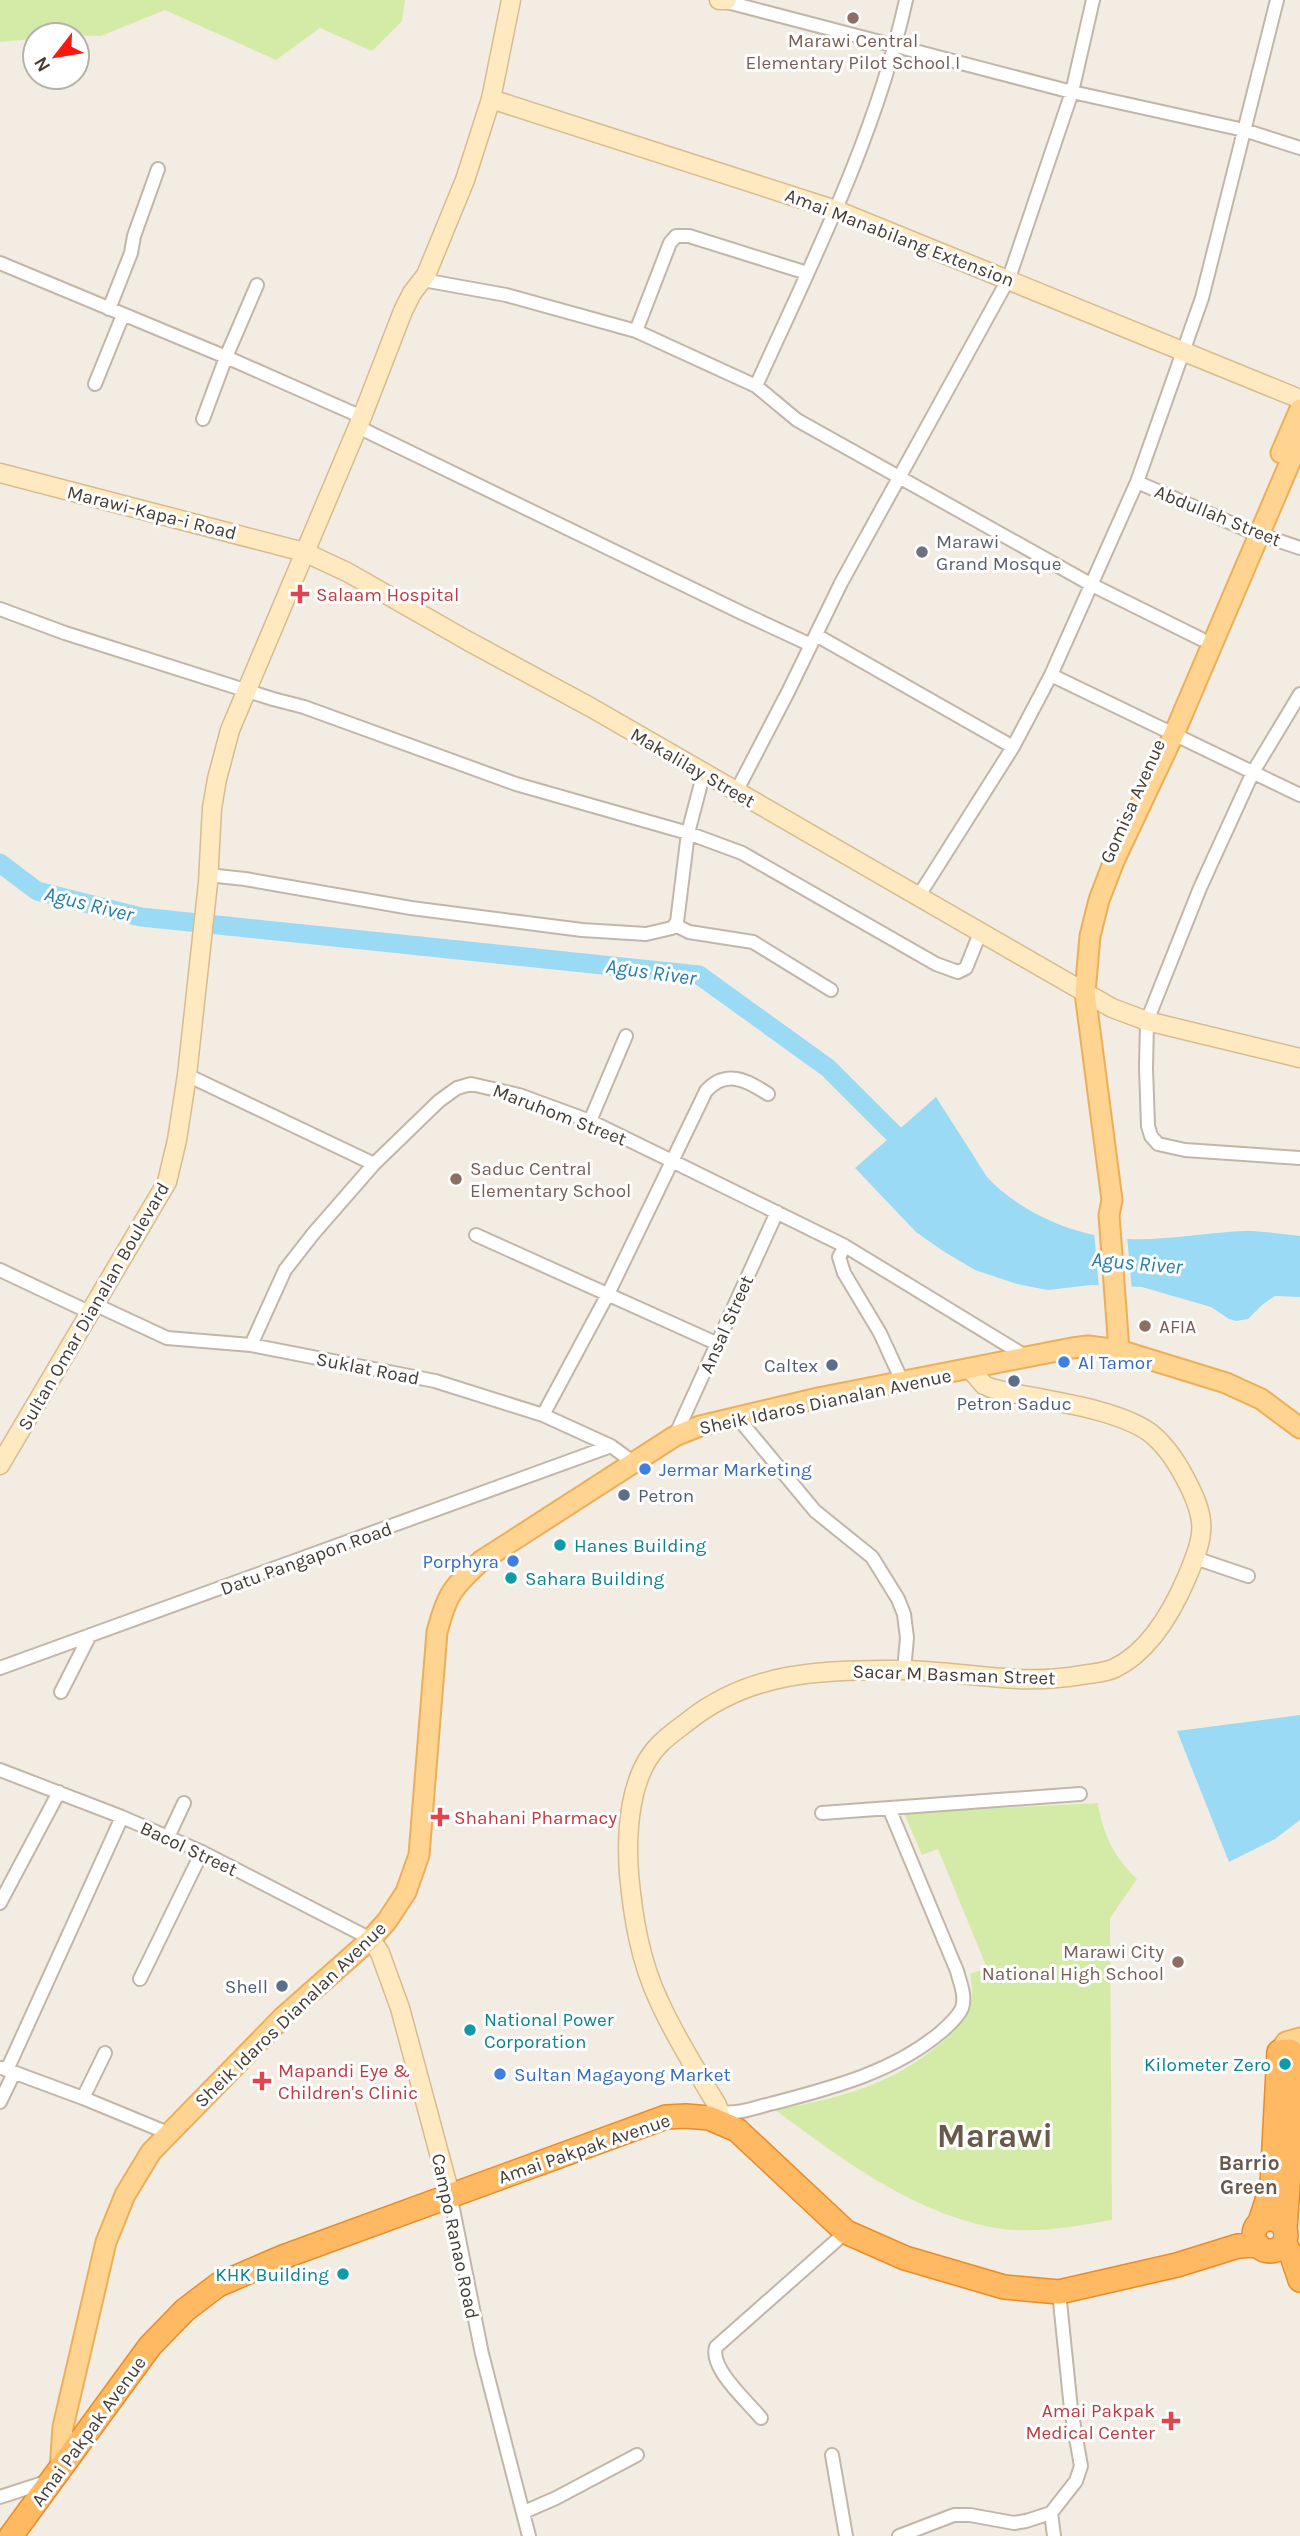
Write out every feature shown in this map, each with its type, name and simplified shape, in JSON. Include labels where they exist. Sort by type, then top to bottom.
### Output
[{"type":"highway","points":[[1294,2050],[1271,2236],[1279,2254],[1298,2275]]},
{"type":"highway","name":"Amai Pakpak Avenue","points":[[11,2536],[150,2346],[200,2297],[218,2285],[283,2256],[317,2246],[450,2194],[666,2117],[722,2117],[846,2232],[905,2258],[1004,2287],[1059,2292],[1177,2265],[1271,2236]]},
{"type":"main road","name":"Sultan Omar Dianalan Boulevard","points":[[0,1465],[167,1182],[177,1140],[187,1075],[197,976],[212,880],[212,808],[230,730],[360,422],[408,300],[423,280],[465,180],[491,99],[511,0]]},
{"type":"main road","name":"Amai Manabilang Extension","points":[[491,99],[836,210],[1009,278],[1300,399]]},
{"type":"main road","name":"Gomisa Avenue","points":[[1119,1350],[1109,1220],[1102,1201],[1081,991],[1081,935],[1106,859],[1169,731],[1253,533],[1300,409]]},
{"type":"main road","name":"Gomisa Avenue","points":[[1169,731],[1201,639],[1300,439]]},
{"type":"main road","name":"Marawi-Kapa-i Road","points":[[0,473],[304,552]]},
{"type":"main road","name":"Makalilay Street","points":[[304,552],[347,572],[704,772],[1112,1009],[1147,1021],[1300,1058]]},
{"type":"main road","name":"Sheik Idaros Dianalan Avenue","points":[[57,2475],[63,2427],[106,2242],[116,2213],[136,2174],[167,2133],[284,2016],[371,1939],[406,1892],[419,1855],[437,1632],[446,1600],[459,1581],[481,1561],[675,1436],[700,1426],[902,1381],[1088,1346],[1119,1350],[1242,1390],[1278,1410],[1300,1427]]},
{"type":"main road","name":"Sacar M Basman Street","points":[[722,2117],[658,2001],[635,1930],[628,1857],[632,1810],[640,1774],[659,1744],[705,1707],[764,1681],[832,1670],[904,1670],[1029,1681],[1062,1679],[1115,1668],[1157,1633],[1181,1592],[1203,1535],[1195,1497],[1179,1465],[1157,1438],[1129,1421],[991,1388],[984,1385],[971,1370]]},
{"type":"main road","name":"Campo Ranao Road","points":[[371,1939],[380,1953],[400,2008],[450,2194]]},
{"type":"street","points":[[756,386],[870,129],[896,48],[906,0]]},
{"type":"street","points":[[736,792],[841,583],[1009,278],[1072,92],[1093,0]]},
{"type":"street","points":[[918,897],[1013,747],[1051,675],[1137,482],[1202,298],[1277,0]]},
{"type":"street","points":[[724,1],[1072,92],[1244,130],[1300,148]]},
{"type":"street","points":[[109,310],[158,169]]},
{"type":"street","points":[[636,331],[670,243],[676,236],[689,236],[807,273]]},
{"type":"street","points":[[0,264],[226,357],[814,640],[1013,747]]},
{"type":"street","points":[[423,280],[506,295],[636,331],[756,386],[797,420],[1092,584],[1201,639]]},
{"type":"street","points":[[203,419],[257,285]]},
{"type":"street","points":[[95,384],[123,315]]},
{"type":"street","name":"Abdullah Street","points":[[1137,482],[1253,533],[1300,548]]},
{"type":"street","points":[[0,609],[78,637],[304,706],[516,784],[688,833],[742,853],[936,964],[958,972],[966,968],[980,933]]},
{"type":"street","points":[[1051,675],[1300,795]]},
{"type":"street","points":[[1300,694],[1253,772],[1200,888],[1147,1021],[1147,1119],[1151,1136],[1158,1144],[1170,1149],[1300,1158]]},
{"type":"street","points":[[675,925],[688,833],[704,772]]},
{"type":"street","points":[[212,880],[245,879],[411,908],[582,930],[646,934],[675,925],[689,932],[753,942],[831,990]]},
{"type":"street","points":[[590,1121],[626,1036]]},
{"type":"street","points":[[187,1075],[374,1164]]},
{"type":"street","points":[[543,1415],[608,1294],[706,1090],[714,1082],[733,1078],[756,1086],[768,1094]]},
{"type":"street","name":"Maruhom Street","points":[[251,1345],[285,1270],[374,1164],[439,1101],[463,1085],[481,1085],[519,1094],[590,1121],[845,1246],[1027,1357]]},
{"type":"street","name":"Ansal Street","points":[[675,1436],[776,1212]]},
{"type":"street","points":[[476,1235],[718,1344]]},
{"type":"street","points":[[845,1246],[839,1257],[840,1263],[880,1333],[902,1381]]},
{"type":"street","name":"Suklat Road","points":[[0,1270],[167,1338],[251,1345],[435,1381],[543,1415],[611,1446],[633,1462]]},
{"type":"street","points":[[737,1417],[815,1511],[872,1557],[898,1598],[904,1614],[904,1670]]},
{"type":"street","name":"Datu Pangapon Road","points":[[0,1668],[611,1446]]},
{"type":"street","points":[[1195,1558],[1248,1576]]},
{"type":"street","points":[[61,1692],[90,1635]]},
{"type":"street","name":"Bacol Street","points":[[0,1770],[122,1816],[202,1852],[371,1939]]},
{"type":"street","points":[[0,1903],[59,1792]]},
{"type":"street","points":[[822,1813],[1080,1794]]},
{"type":"street","points":[[168,1837],[184,1803]]},
{"type":"street","points":[[722,2117],[807,2094],[887,2067],[924,2046],[961,2011],[964,1995],[957,1971],[889,1808]]},
{"type":"street","points":[[0,2102],[7,2070],[122,1816]]},
{"type":"street","points":[[141,1979],[202,1852]]},
{"type":"street","points":[[83,2098],[105,2053]]},
{"type":"street","points":[[7,2070],[167,2133]]},
{"type":"street","name":"Campo Ranao Road","points":[[450,2194],[482,2354],[529,2536]]},
{"type":"street","points":[[761,2418],[718,2367],[714,2351],[846,2232]]},
{"type":"street","points":[[899,2536],[954,2515],[970,2515],[1014,2523],[1051,2513],[1076,2482],[1081,2466],[1071,2409],[1059,2292]]},
{"type":"street","points":[[524,2512],[637,2455]]},
{"type":"street","points":[[832,2455],[846,2536]]},
{"type":"street","points":[[0,2497],[57,2475]]},
{"type":"street","points":[[1051,2513],[1054,2536]]},
{"type":"green space","points":[[0,0],[405,0],[402,21],[372,51],[320,28],[276,60],[165,10],[101,36],[91,36],[91,21],[21,21],[21,40],[0,42]]},
{"type":"green space","points":[[1098,1803],[1111,1845],[1137,1879],[1110,1918],[1112,2220],[1020,2230],[990,2227],[960,2219],[903,2195],[876,2180],[775,2110],[820,2101],[863,2088],[903,2070],[923,2057],[963,2021],[972,1996],[970,1974],[987,1968],[938,1849],[922,1855],[904,1813]]},
{"type":"water","points":[[936,1097],[987,1177],[1016,1202],[1033,1212],[1070,1228],[1109,1238],[1156,1239],[1246,1231],[1300,1236],[1300,1297],[1275,1296],[1248,1319],[1236,1321],[1211,1307],[1142,1287],[1091,1285],[1048,1290],[1017,1284],[975,1270],[916,1232],[855,1168]]},
{"type":"water","points":[[1300,1715],[1300,1820],[1275,1839],[1229,1862],[1177,1731]]},
{"type":"pier","points":[[1094,1231],[1127,1236],[1132,1290],[1099,1289]]},
{"type":"waterway","name":"Agus River","points":[[0,863],[37,891],[141,917],[699,975],[828,1068],[911,1151]]},
{"type":"place","name":"Marawi Central Elementary Pilot School I","points":[[853,18]]},
{"type":"place","name":"Marawi Grand Mosque","points":[[922,552]]},
{"type":"place","name":"Salaam Hospital","points":[[300,594]]},
{"type":"place","name":"Saduc Central Elementary School","points":[[456,1179]]},
{"type":"place","name":"AFIA","points":[[1145,1326]]},
{"type":"place","name":"Al Tamor","points":[[1064,1362]]},
{"type":"place","name":"Caltex","points":[[832,1365]]},
{"type":"place","name":"Petron Saduc","points":[[1014,1381]]},
{"type":"place","name":"Jermar Marketing","points":[[645,1469]]},
{"type":"place","name":"Petron","points":[[624,1495]]},
{"type":"place","name":"Hanes Building","points":[[560,1545]]},
{"type":"place","name":"Porphyra","points":[[513,1561]]},
{"type":"place","name":"Sahara Building","points":[[511,1578]]},
{"type":"place","name":"Shahani Pharmacy","points":[[440,1817]]},
{"type":"place","name":"Marawi City National High School","points":[[1178,1962]]},
{"type":"place","name":"Shell","points":[[282,1986]]},
{"type":"place","name":"National Power Corporation","points":[[470,2030]]},
{"type":"place","name":"Kilometer Zero","points":[[1285,2064]]},
{"type":"place","name":"Sultan Magayong Market","points":[[500,2074]]},
{"type":"place","name":"Mapandi Eye & Children's Clinic","points":[[262,2081]]},
{"type":"place","name":"KHK Building","points":[[343,2274]]},
{"type":"place","name":"Amai Pakpak Medical Center","points":[[1171,2421]]},
{"type":"district","name":"Marawi","points":[[995,2135]]},
{"type":"district","name":"Barrio Green","points":[[1249,2175]]}]
